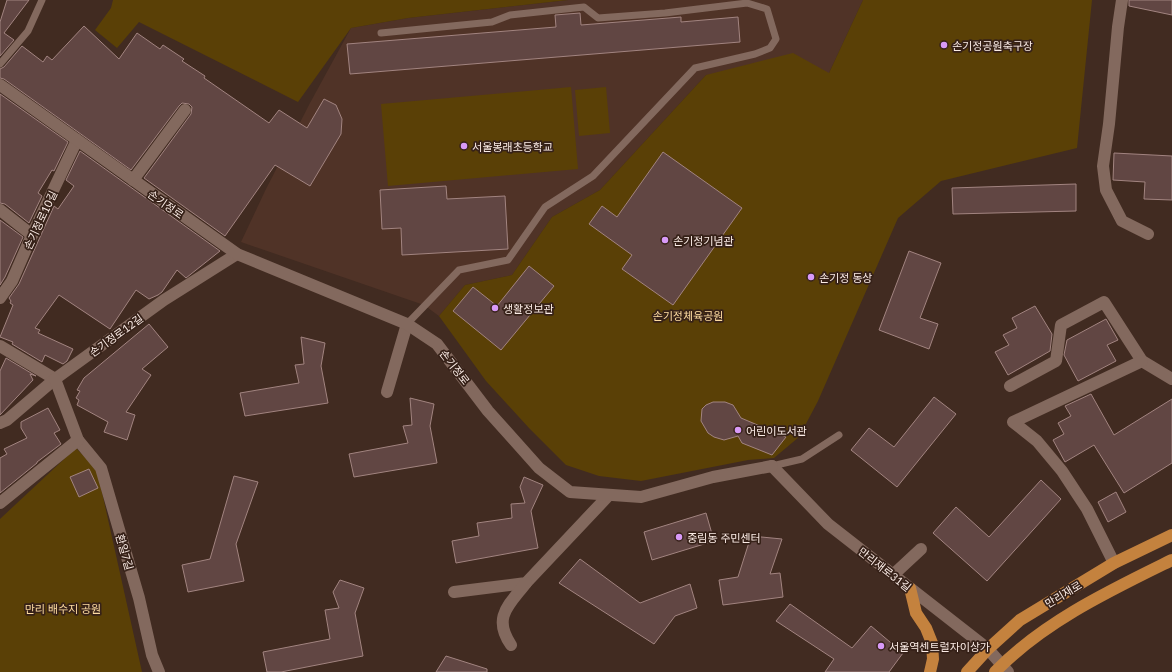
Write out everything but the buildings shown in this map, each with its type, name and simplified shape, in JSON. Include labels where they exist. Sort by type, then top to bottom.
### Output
[{"type":"main road","name":"만리재로","points":[[967,672],[988,649],[1020,620],[1114,563],[1172,536]]},
{"type":"main road","name":"만리재로","points":[[1002,669],[1032,640],[1076,611],[1125,583],[1172,560]]},
{"type":"main road","points":[[910,588],[916,613],[926,628],[932,643],[933,659],[930,672]]},
{"type":"street","points":[[1122,0],[1103,166],[1106,190],[1122,221],[1148,234]]},
{"type":"street","name":"손기정로","points":[[0,85],[237,254],[407,324],[437,344],[488,411],[539,468],[570,492],[640,497],[713,477],[772,466]]},
{"type":"street","points":[[133,180],[185,110]]},
{"type":"street","name":"손기정로10길","points":[[0,298],[12,281],[77,140]]},
{"type":"street","points":[[0,210],[32,235]]},
{"type":"street","name":"손기정로12길","points":[[0,423],[7,420],[55,379],[164,300],[237,254]]},
{"type":"street","points":[[1010,386],[1056,361],[1061,325],[1104,302],[1142,361],[1172,379]]},
{"type":"street","points":[[387,392],[407,324]]},
{"type":"street","points":[[0,346],[55,379]]},
{"type":"street","points":[[1114,563],[1087,509],[1062,471],[1037,441],[1013,422],[1142,361]]},
{"type":"street","name":"환일7길","points":[[55,379],[78,440],[101,468],[139,598],[152,655],[159,672]]},
{"type":"street","points":[[0,502],[78,440]]},
{"type":"street","name":"만리재로31길","points":[[772,466],[828,524],[988,649],[1002,669]]},
{"type":"street","points":[[511,645],[505,636],[502,623],[504,611],[526,583],[609,495]]},
{"type":"street","points":[[893,575],[921,549]]},
{"type":"street","points":[[454,592],[526,583]]},
{"type":"lane","points":[[0,64],[28,31],[42,0]]},
{"type":"lane","points":[[381,33],[492,22],[510,15],[584,7],[598,18],[665,13],[747,3],[767,9],[776,39],[770,48],[755,54],[695,68],[593,176],[545,207],[508,260],[459,270],[407,324]]},
{"type":"lane","points":[[772,466],[802,459],[840,435]]},
{"type":"shaded area","name":"서울봉래초등학교","points":[[568,0],[863,0],[829,73],[706,75],[600,190],[552,217],[512,275],[465,285],[439,316],[424,305],[241,242],[310,103],[351,28],[408,18]]},
{"type":"green space","points":[[113,0],[568,0],[408,18],[351,28],[298,102],[139,22],[117,48],[95,30],[111,8]]},
{"type":"green space","name":"손기정체육공원","points":[[863,0],[1092,0],[1077,148],[941,181],[898,218],[818,401],[799,437],[774,458],[748,460],[641,481],[599,476],[566,465],[529,428],[486,381],[439,316],[465,285],[512,275],[552,217],[600,190],[706,75],[793,53],[829,73]]},
{"type":"green space","points":[[571,87],[578,169],[388,186],[381,104]]},
{"type":"green space","points":[[606,87],[610,133],[579,136],[575,90]]},
{"type":"green space","name":"만리 배수지 공원","points":[[76,448],[97,470],[142,672],[0,672],[0,519]]},
{"type":"place","name":"손기정공원축구장","points":[[944,45]]},
{"type":"place","name":"서울봉래초등학교","points":[[464,146]]},
{"type":"place","name":"손기정기념관","points":[[665,240]]},
{"type":"place","name":"손기정 동상","points":[[811,277]]},
{"type":"place","name":"생활정보관","points":[[495,308]]},
{"type":"place","name":"어린이도서관","points":[[738,430]]},
{"type":"place","name":"중림동 주민센터","points":[[679,537]]},
{"type":"place","name":"서울역센트럴자이상가","points":[[881,646]]}]
